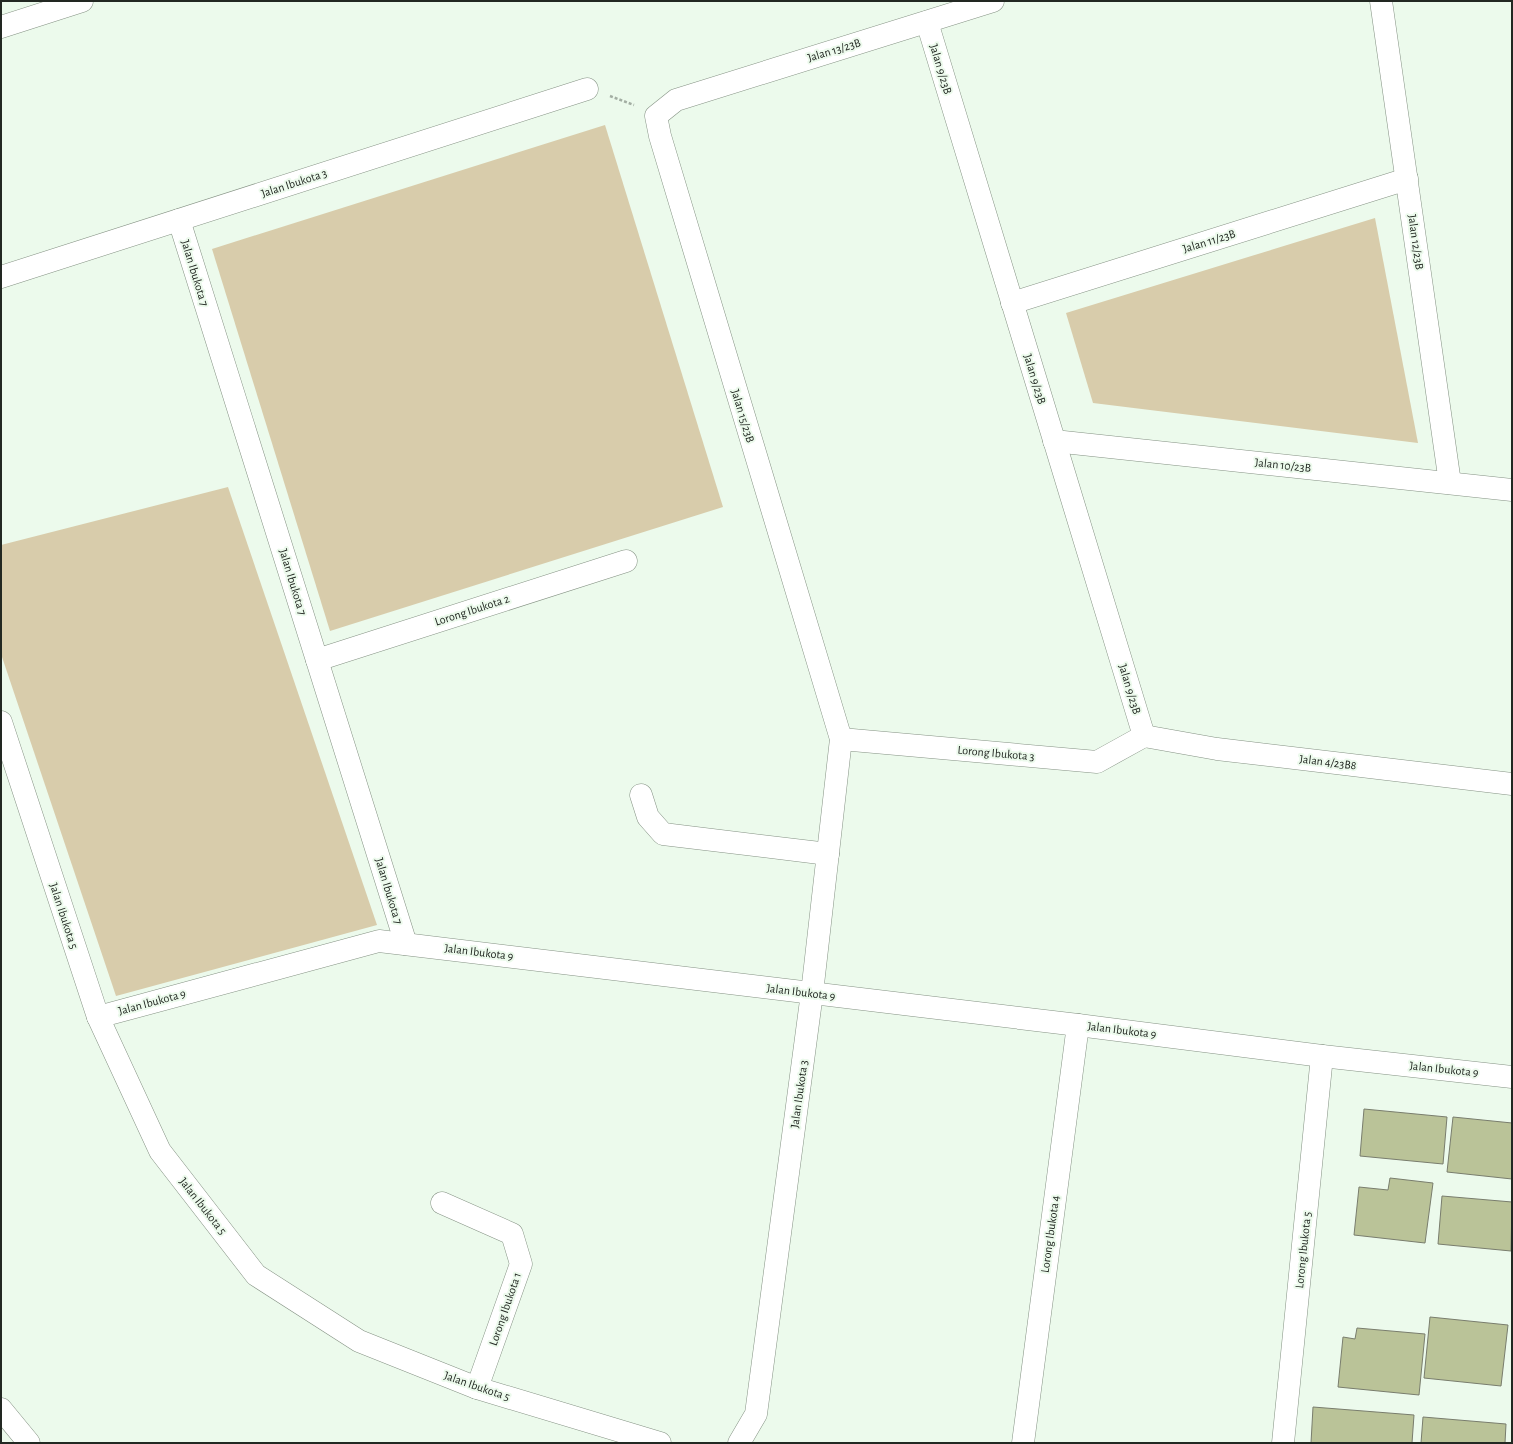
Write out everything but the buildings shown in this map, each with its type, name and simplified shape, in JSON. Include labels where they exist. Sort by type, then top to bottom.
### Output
[{"type":"street","points":[[1,27],[82,1]]},
{"type":"street","name":"Jalan 13/23B","points":[[656,116],[676,100],[993,1]]},
{"type":"street","name":"Jalan 12/23B","points":[[1381,1],[1450,483]]},
{"type":"street","name":"Jalan 9/23B","points":[[927,22],[1144,736]]},
{"type":"street","name":"Jalan Ibukota 3","points":[[1,277],[587,89]]},
{"type":"street","name":"Jalan 15/23B","points":[[656,116],[660,136],[841,740]]},
{"type":"street","name":"Jalan 11/23B","points":[[1012,303],[1407,179]]},
{"type":"street","name":"Jalan Ibukota 7","points":[[179,220],[406,944]]},
{"type":"street","name":"Jalan 10/23B","points":[[1054,441],[1512,490]]},
{"type":"street","name":"Lorong Ibukota 2","points":[[317,660],[626,561]]},
{"type":"street","name":"Jalan Ibukota 5","points":[[2,725],[98,1017],[160,1151],[256,1276],[359,1341],[477,1388],[660,1443]]},
{"type":"street","name":"Lorong Ibukota 3","points":[[841,740],[1097,762],[1144,736]]},
{"type":"street","name":"Jalan 4/23B8","points":[[1144,736],[1217,749],[1512,784]]},
{"type":"street","name":"Jalan Ibukota 3","points":[[739,1443],[756,1414],[812,993],[841,740]]},
{"type":"street","points":[[641,795],[648,818],[663,834],[828,854]]},
{"type":"street","name":"Jalan Ibukota 9","points":[[98,1017],[379,941],[1078,1025],[1322,1056],[1512,1077]]},
{"type":"street","name":"Lorong Ibukota 4","points":[[1023,1443],[1078,1025]]},
{"type":"street","name":"Lorong Ibukota 5","points":[[1283,1443],[1322,1056]]},
{"type":"street","name":"Lorong Ibukota 1","points":[[442,1203],[512,1234],[521,1264],[477,1388]]},
{"type":"street","points":[[1,1408],[30,1443]]},
{"type":"path","points":[[587,89],[622,100],[656,116]]},
{"type":"shaded area","points":[[605,125],[723,507],[330,631],[212,249]]},
{"type":"shaded area","points":[[1375,218],[1418,443],[1093,403],[1066,313]]},
{"type":"shaded area","points":[[228,487],[377,925],[116,996],[1,654],[1,545]]}]
